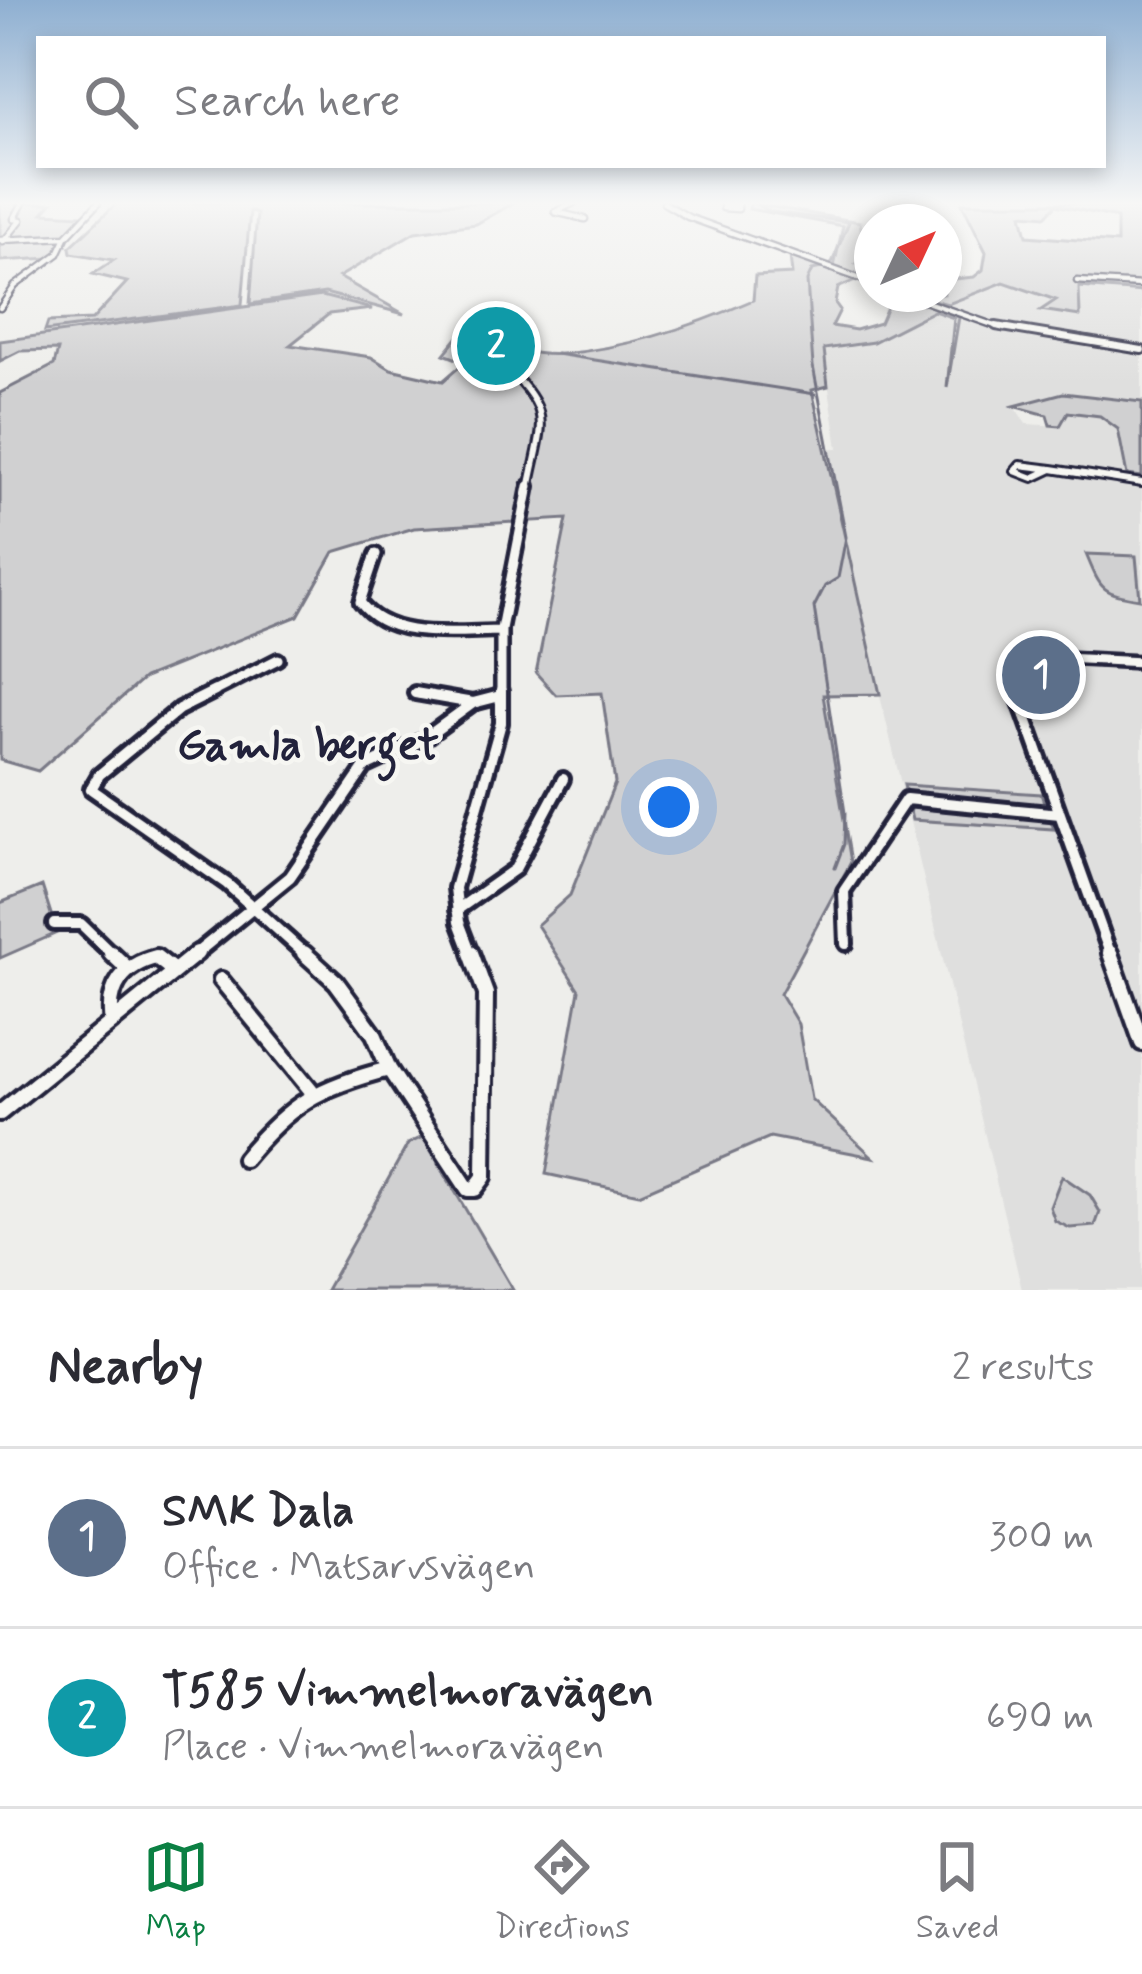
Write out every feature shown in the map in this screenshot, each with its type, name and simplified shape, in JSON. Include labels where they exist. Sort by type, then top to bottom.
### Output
[{"type":"street","points":[[0,308],[15,286],[46,263]]},
{"type":"street","points":[[817,263],[854,277]]},
{"type":"street","points":[[1077,281],[1142,285]]},
{"type":"street","points":[[954,312],[1009,332],[1142,350]]},
{"type":"street","points":[[278,659],[178,709],[91,787],[97,796],[176,845],[336,982],[374,1034],[389,1069],[462,1185],[475,1189],[484,1177],[486,994],[457,910],[456,874],[499,734],[501,631],[542,421],[536,397],[501,361]]},
{"type":"street","points":[[1052,469],[1142,483]]},
{"type":"street","points":[[376,554],[360,602],[368,617],[396,627],[501,631]]},
{"type":"street","points":[[1142,662],[1028,656],[1010,667],[1012,685],[1142,1043]]},
{"type":"street","points":[[415,693],[472,703]]},
{"type":"street","points":[[0,1112],[294,872],[365,767],[412,746],[472,703],[500,696]]},
{"type":"street","points":[[457,910],[509,879],[521,865],[563,779]]},
{"type":"street","points":[[846,944],[844,891],[906,799],[1060,814]]},
{"type":"street","points":[[54,924],[81,924],[127,968]]},
{"type":"street","points":[[112,1022],[108,1009],[116,982],[127,968],[144,957],[156,957],[174,970]]},
{"type":"street","points":[[221,980],[311,1090]]},
{"type":"street","points":[[244,1159],[271,1125],[311,1090],[389,1069]]},
{"type":"shaded area","points":[[109,263],[246,263],[242,305],[45,331],[48,322],[92,320],[127,282],[93,274]]},
{"type":"shaded area","points":[[253,263],[362,263],[339,277],[404,314],[325,293],[250,304]]},
{"type":"shaded area","points":[[791,263],[811,263],[854,278],[838,288],[835,303],[840,310],[832,326],[856,330],[880,323],[885,312],[932,312],[873,342],[824,349],[828,386],[812,390],[880,694],[823,695],[851,862],[780,994],[798,1024],[811,1099],[873,1157],[770,1137],[639,1194],[546,1174],[579,990],[537,925],[570,895],[615,783],[602,693],[556,695],[536,673],[567,519],[414,528],[334,552],[298,616],[144,678],[38,771],[0,760],[0,393],[54,365],[58,350],[20,351],[0,361],[0,341],[322,296],[372,309],[329,314],[290,345],[371,357],[391,369],[443,381],[465,362],[444,354],[461,333],[537,353],[586,351],[684,327],[753,300],[755,276],[792,274]]},
{"type":"shaded area","points":[[835,263],[854,263],[854,274],[834,267]]},
{"type":"shaded area","points":[[984,263],[1142,263],[1142,292],[1079,287],[1080,316],[1041,310],[1056,300],[1004,282],[962,298],[962,278],[974,277]]},
{"type":"shaded area","points":[[1002,280],[1142,293],[1142,402],[1063,393],[1015,407],[1026,424],[1060,426],[1068,412],[1100,416],[1118,429],[1127,475],[1142,477],[1142,1290],[1022,1290],[821,449],[838,448],[823,349],[937,312],[962,312],[962,300]]},
{"type":"shaded area","points":[[937,312],[959,317],[947,388],[954,318]]},
{"type":"shaded area","points":[[1063,393],[1142,402],[1142,477],[1127,475],[1118,429],[1100,416],[1068,412],[1060,426],[1050,425],[1047,415],[1014,406]]},
{"type":"shaded area","points":[[1086,554],[1136,556],[1140,599],[1104,588]]},
{"type":"shaded area","points":[[904,785],[1041,794],[1054,829],[912,820]]},
{"type":"shaded area","points":[[42,886],[57,933],[0,958],[0,903]]},
{"type":"shaded area","points":[[423,1137],[513,1290],[326,1290],[408,1144]]},
{"type":"shaded area","points":[[1062,1176],[1090,1195],[1100,1212],[1095,1226],[1070,1228],[1055,1221],[1050,1207]]},
{"type":"waterway","points":[[822,268],[812,270],[807,281],[813,366],[846,537],[838,578],[825,586],[814,607],[845,813],[844,844],[835,868]]},
{"type":"waterway","points":[[556,354],[815,394]]},
{"type":"place","name":"T585 Vimmelmoravägen","points":[[496,346]]},
{"type":"place","name":"SMK Dala","points":[[1041,675]]},
{"type":"district","name":"Gamla berget","points":[[308,746]]}]
